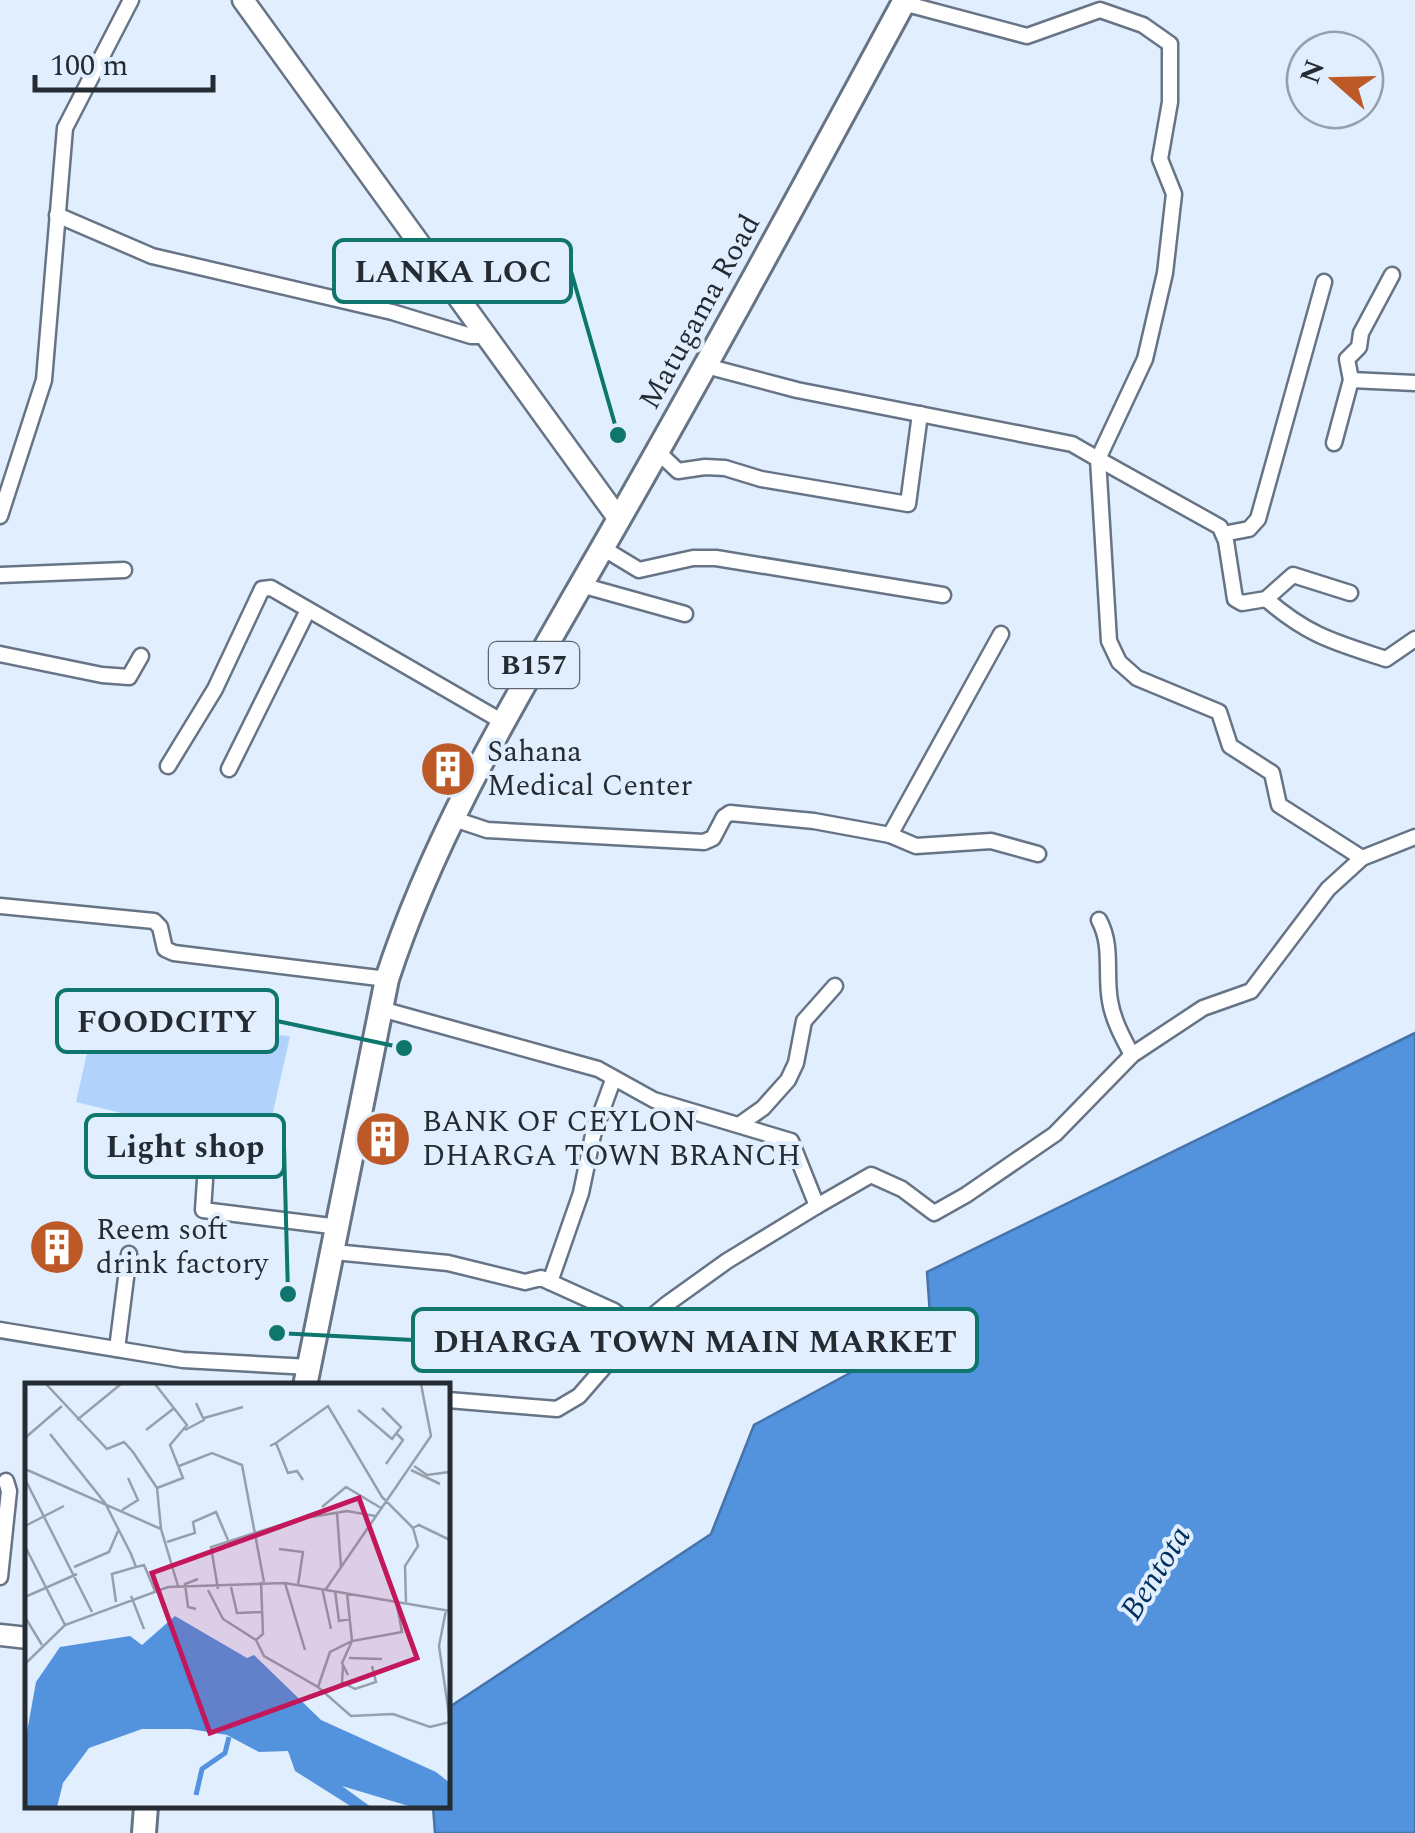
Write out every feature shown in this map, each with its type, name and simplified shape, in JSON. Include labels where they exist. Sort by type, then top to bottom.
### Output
[{"type":"main road","name":"Matugama Road","points":[[308,1376],[387,979],[406,922],[451,818],[706,366],[904,2]]},
{"type":"main road","points":[[144,1833],[146,1808]]},
{"type":"street","points":[[0,516],[44,380],[65,128],[131,0]]},
{"type":"street","points":[[243,0],[618,518]]},
{"type":"street","points":[[904,2],[1027,36],[1100,10],[1143,25],[1170,44],[1170,102],[1160,159],[1174,194],[1165,273],[1144,359],[1098,459],[1109,641],[1119,662],[1137,678],[1219,712],[1230,746],[1272,773],[1278,805],[1362,858]]},
{"type":"street","points":[[57,215],[152,256],[392,312],[470,336],[487,336]]},
{"type":"street","points":[[1334,444],[1352,380],[1347,359],[1359,348],[1362,332],[1392,275]]},
{"type":"street","points":[[1224,534],[1249,529],[1258,519],[1324,282]]},
{"type":"street","points":[[706,366],[797,390],[1072,444],[1220,527],[1235,599],[1247,604],[1266,599],[1293,575],[1350,593]]},
{"type":"street","points":[[1352,380],[1415,383]]},
{"type":"street","points":[[657,451],[678,471],[725,468],[762,479],[908,504],[920,414]]},
{"type":"street","points":[[601,548],[639,570],[693,558],[716,558],[943,595]]},
{"type":"street","points":[[0,575],[124,570]]},
{"type":"street","points":[[582,584],[685,614]]},
{"type":"street","points":[[168,766],[215,690],[262,588],[271,588],[503,722]]},
{"type":"street","points":[[1266,599],[1297,626],[1386,659],[1415,639]]},
{"type":"street","points":[[229,769],[308,610]]},
{"type":"street","points":[[890,835],[1001,634]]},
{"type":"street","points":[[0,654],[130,677],[141,656]]},
{"type":"street","points":[[451,818],[487,830],[704,842],[712,838],[730,813],[890,835],[916,846],[991,841],[1038,854]]},
{"type":"street","points":[[450,1400],[557,1409],[579,1396],[636,1329],[727,1261],[871,1175],[902,1189],[934,1212],[966,1195],[1055,1134],[1132,1055],[1202,1008],[1250,991],[1328,889],[1362,858],[1415,836]]},
{"type":"street","points":[[0,906],[154,921],[160,926],[165,949],[174,953],[387,979]]},
{"type":"street","points":[[1099,920],[1107,935],[1110,1002],[1118,1030],[1132,1055]]},
{"type":"street","points":[[739,1125],[762,1108],[788,1080],[796,1064],[804,1021],[835,986]]},
{"type":"street","points":[[381,1009],[598,1070],[654,1100],[790,1141],[817,1206]]},
{"type":"street","points":[[550,1282],[581,1193],[593,1134],[613,1080]]},
{"type":"street","points":[[205,1180],[202,1210],[339,1227]]},
{"type":"street","points":[[334,1252],[448,1264],[525,1282],[541,1278],[614,1311],[636,1329]]},
{"type":"street","points":[[117,1349],[129,1254]]},
{"type":"street","points":[[0,1330],[308,1376]]},
{"type":"street","points":[[0,1577],[9,1490],[6,1481]]},
{"type":"street","points":[[0,1635],[25,1638]]},
{"type":"shaded area","points":[[101,991],[201,1029],[290,1036],[265,1148],[76,1102]]},
{"type":"water","name":"Bentota","points":[[1415,1033],[1415,1833],[435,1833],[433,1808],[450,1808],[450,1707],[711,1534],[754,1425],[931,1329],[927,1272]]},
{"type":"place","name":"LANKA LOC","points":[[618,435]]},
{"type":"place","name":"Sahana Medical Center","points":[[448,769]]},
{"type":"place","name":"FOODCITY","points":[[404,1048]]},
{"type":"place","name":"BANK OF CEYLON DHARGA TOWN BRANCH","points":[[383,1139]]},
{"type":"place","name":"Reem soft drink factory","points":[[57,1247]]},
{"type":"place","name":"Light shop","points":[[288,1294]]},
{"type":"place","name":"DHARGA TOWN MAIN MARKET","points":[[277,1333]]}]
